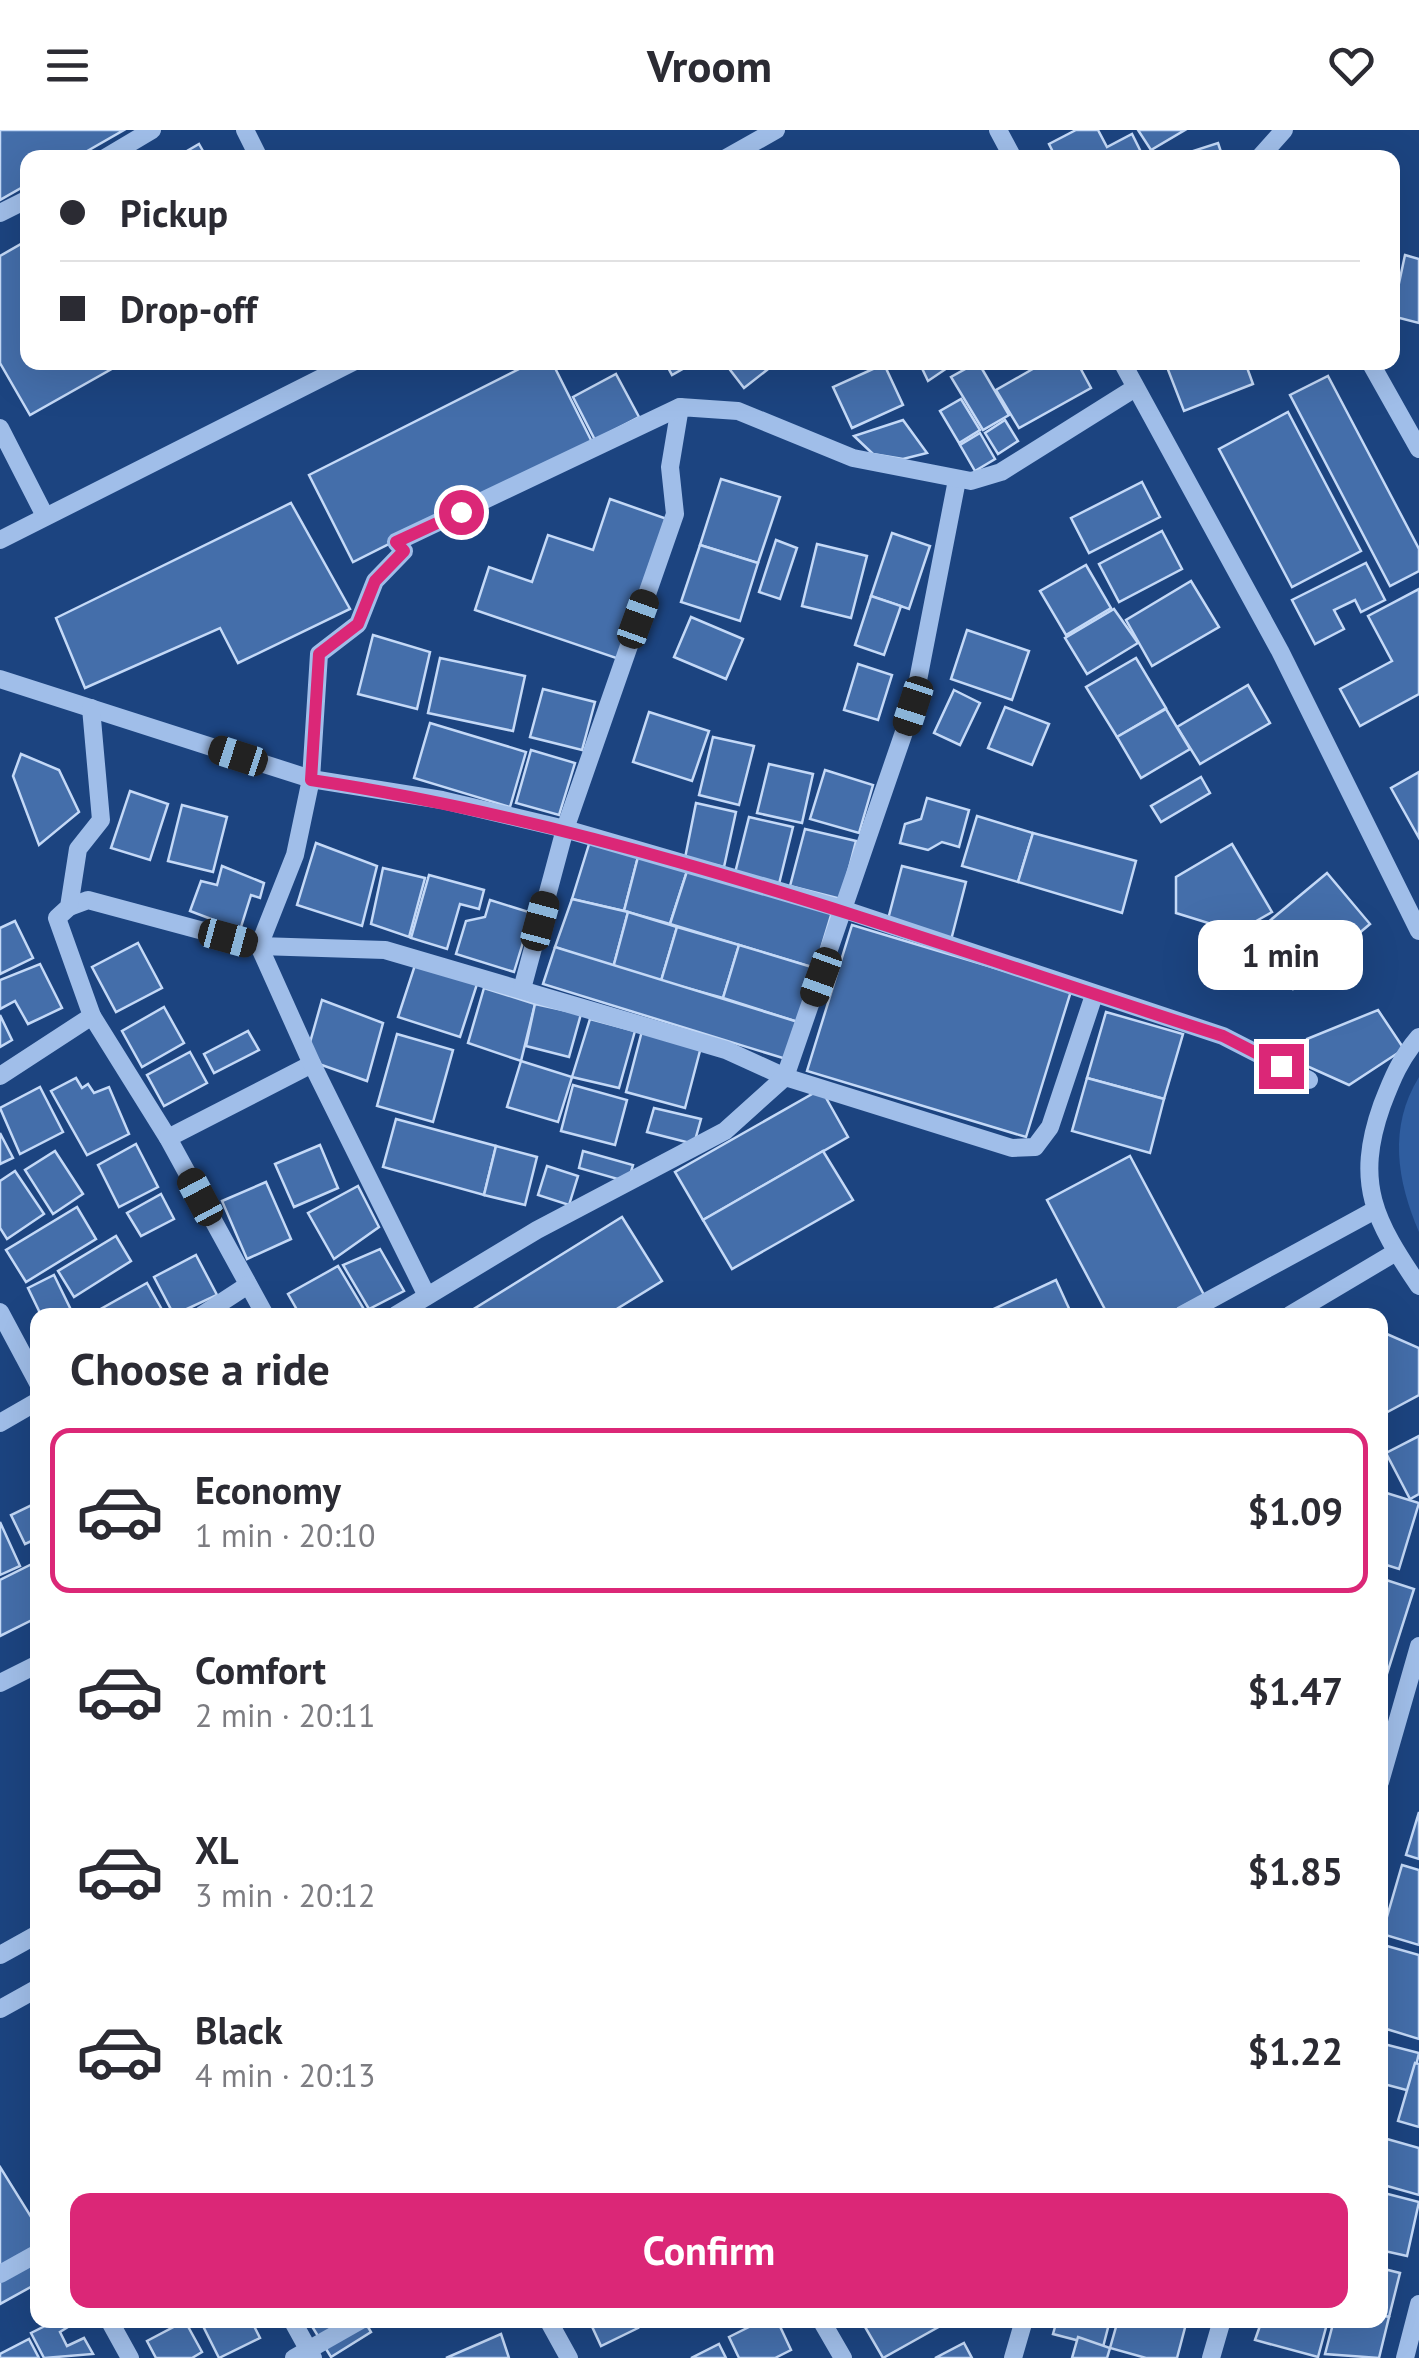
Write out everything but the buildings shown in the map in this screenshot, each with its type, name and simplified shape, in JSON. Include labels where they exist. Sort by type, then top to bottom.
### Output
[{"type":"street","points":[[118,150],[152,130]]},
{"type":"street","points":[[740,150],[776,130]]},
{"type":"street","points":[[1266,150],[1284,130]]},
{"type":"street","points":[[0,540],[336,370]]},
{"type":"street","points":[[1126,370],[1280,651],[1419,931]]},
{"type":"street","points":[[1375,370],[1419,449]]},
{"type":"street","points":[[428,1296],[312,1064],[259,946],[295,855],[311,780],[319,654],[358,624],[375,581],[404,551],[396,542],[680,406],[738,411],[853,458],[957,480],[1001,472],[1136,388]]},
{"type":"street","points":[[522,989],[565,829],[675,514],[670,467],[680,406]]},
{"type":"street","points":[[0,428],[44,516]]},
{"type":"street","points":[[408,1308],[538,1230],[726,1131],[785,1077],[846,910],[913,706],[957,480]]},
{"type":"street","points":[[0,679],[311,780],[442,800],[565,829],[846,910],[1223,1036],[1310,1080]]},
{"type":"street","points":[[69,907],[78,849],[102,820],[91,708]]},
{"type":"street","points":[[262,1308],[168,1138],[92,1016],[57,918],[69,907],[88,900],[259,946],[385,950],[726,1050],[785,1077],[1012,1148],[1035,1147],[1050,1128],[1094,995]]},
{"type":"street","points":[[0,1076],[92,1016]]},
{"type":"street","points":[[1419,1038],[1399,1060],[1370,1144],[1366,1175],[1375,1210],[1419,1286]]},
{"type":"street","points":[[168,1138],[312,1064]]},
{"type":"street","points":[[1195,1308],[1375,1210]]},
{"type":"street","points":[[1302,1308],[1396,1252]]},
{"type":"street","points":[[213,1308],[248,1285]]},
{"type":"street","points":[[0,1312],[30,1368]]},
{"type":"street","points":[[0,1424],[30,1406]]},
{"type":"street","points":[[1388,1754],[1419,1646]]},
{"type":"street","points":[[0,1683],[30,1668]]},
{"type":"street","points":[[0,1954],[30,1938]]},
{"type":"street","points":[[0,2009],[30,1992]]},
{"type":"street","points":[[0,2274],[30,2257]]},
{"type":"street","points":[[1405,2358],[1419,2304]]},
{"type":"street","points":[[113,2328],[130,2358]]},
{"type":"street","points":[[295,2328],[305,2355],[348,2328]]},
{"type":"street","points":[[552,2328],[569,2358]]},
{"type":"street","points":[[826,2328],[843,2358]]},
{"type":"street","points":[[1013,2358],[1022,2328]]},
{"type":"street","points":[[1211,2358],[1220,2328]]},
{"type":"shaded area","points":[[1419,1077],[1419,1232],[1405,1193],[1399,1154],[1403,1115]]},
{"type":"route","points":[[461,512],[396,542],[404,551],[386,565],[375,581],[358,624],[319,654],[311,780],[442,800],[565,829],[846,910],[1223,1036],[1281,1066]]}]
